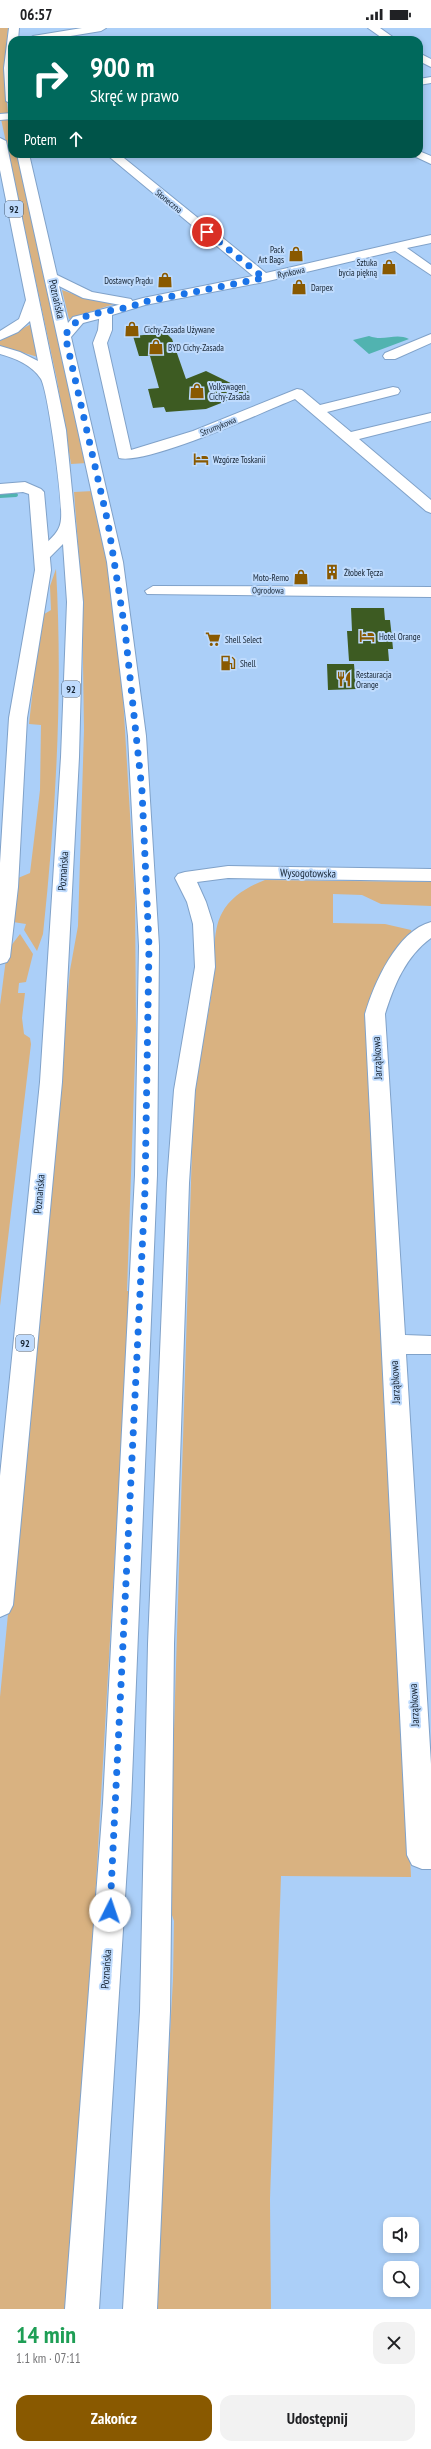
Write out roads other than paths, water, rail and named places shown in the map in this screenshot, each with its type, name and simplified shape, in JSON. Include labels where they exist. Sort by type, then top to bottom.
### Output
[{"type":"main road","points":[[52,36],[101,28]]},
{"type":"main road","points":[[376,30],[395,29]]},
{"type":"main road","points":[[376,30],[386,36]]},
{"type":"main road","name":"Poznańska","points":[[0,141],[61,438],[70,519],[75,602],[70,757],[51,1082],[0,1605]]},
{"type":"main road","name":"Poznańska","points":[[24,158],[108,523],[125,630],[142,791],[150,1011],[145,1190],[117,1803],[82,2309]]},
{"type":"main road","name":"Słoneczna","points":[[117,158],[264,278]]},
{"type":"main road","name":"Rynkowa","points":[[105,313],[143,302],[264,278],[431,239]]},
{"type":"main road","points":[[398,247],[431,271]]},
{"type":"main road","points":[[52,278],[88,295],[126,302],[143,302]]},
{"type":"main road","points":[[0,336],[17,327],[27,319],[31,312],[33,296]]},
{"type":"main road","points":[[65,335],[78,320],[105,313],[109,308],[126,302]]},
{"type":"main road","name":"Strumykowa","points":[[105,313],[105,330],[100,343],[123,440],[124,455],[140,453],[198,434],[297,393],[312,405]]},
{"type":"main road","points":[[390,356],[431,338]]},
{"type":"main road","points":[[0,350],[21,356],[34,363],[51,384]]},
{"type":"main road","points":[[312,405],[393,391]]},
{"type":"main road","points":[[312,405],[431,508]]},
{"type":"main road","points":[[349,437],[431,417]]},
{"type":"main road","points":[[0,489],[30,488],[36,495],[44,570],[18,718],[8,887],[0,957]]},
{"type":"main road","points":[[43,556],[63,536],[70,519]]},
{"type":"main road","name":"Ogrodowa","points":[[153,591],[431,592]]},
{"type":"main road","name":"Wysogotowska","points":[[140,2309],[155,2011],[161,1644],[180,1154],[189,1058],[203,997],[206,942],[203,919],[196,898],[185,878],[228,872],[431,875]]},
{"type":"main road","name":"Jarząbkowa","points":[[427,1855],[393,1344],[375,1014],[389,975],[414,942],[431,928]]},
{"type":"main road","points":[[393,1344],[431,1345]]},
{"type":"waterway","points":[[0,496],[16,495]]},
{"type":"place","name":"Pack Art Bags","points":[[296,254]]},
{"type":"place","name":"Sztuka bycia piękną","points":[[389,267]]},
{"type":"place","name":"Dostawcy Prądu","points":[[165,280]]},
{"type":"place","name":"Darpex","points":[[299,287]]},
{"type":"place","name":"Cichy-Zasada Używane","points":[[132,329]]},
{"type":"place","name":"BYD Cichy-Zasada","points":[[156,347]]},
{"type":"place","name":"Volkswagen Cichy-Zasada","points":[[197,391]]},
{"type":"place","name":"Wzgórze Toskanii","points":[[201,459]]},
{"type":"place","name":"Żłobek Tęcza","points":[[332,572]]},
{"type":"place","name":"Moto-Remo","points":[[301,577]]},
{"type":"place","name":"Hotel Orange","points":[[367,636]]},
{"type":"place","name":"Shell Select","points":[[213,639]]},
{"type":"place","name":"Shell","points":[[228,663]]},
{"type":"place","name":"Restauracja Orange","points":[[344,679]]}]
